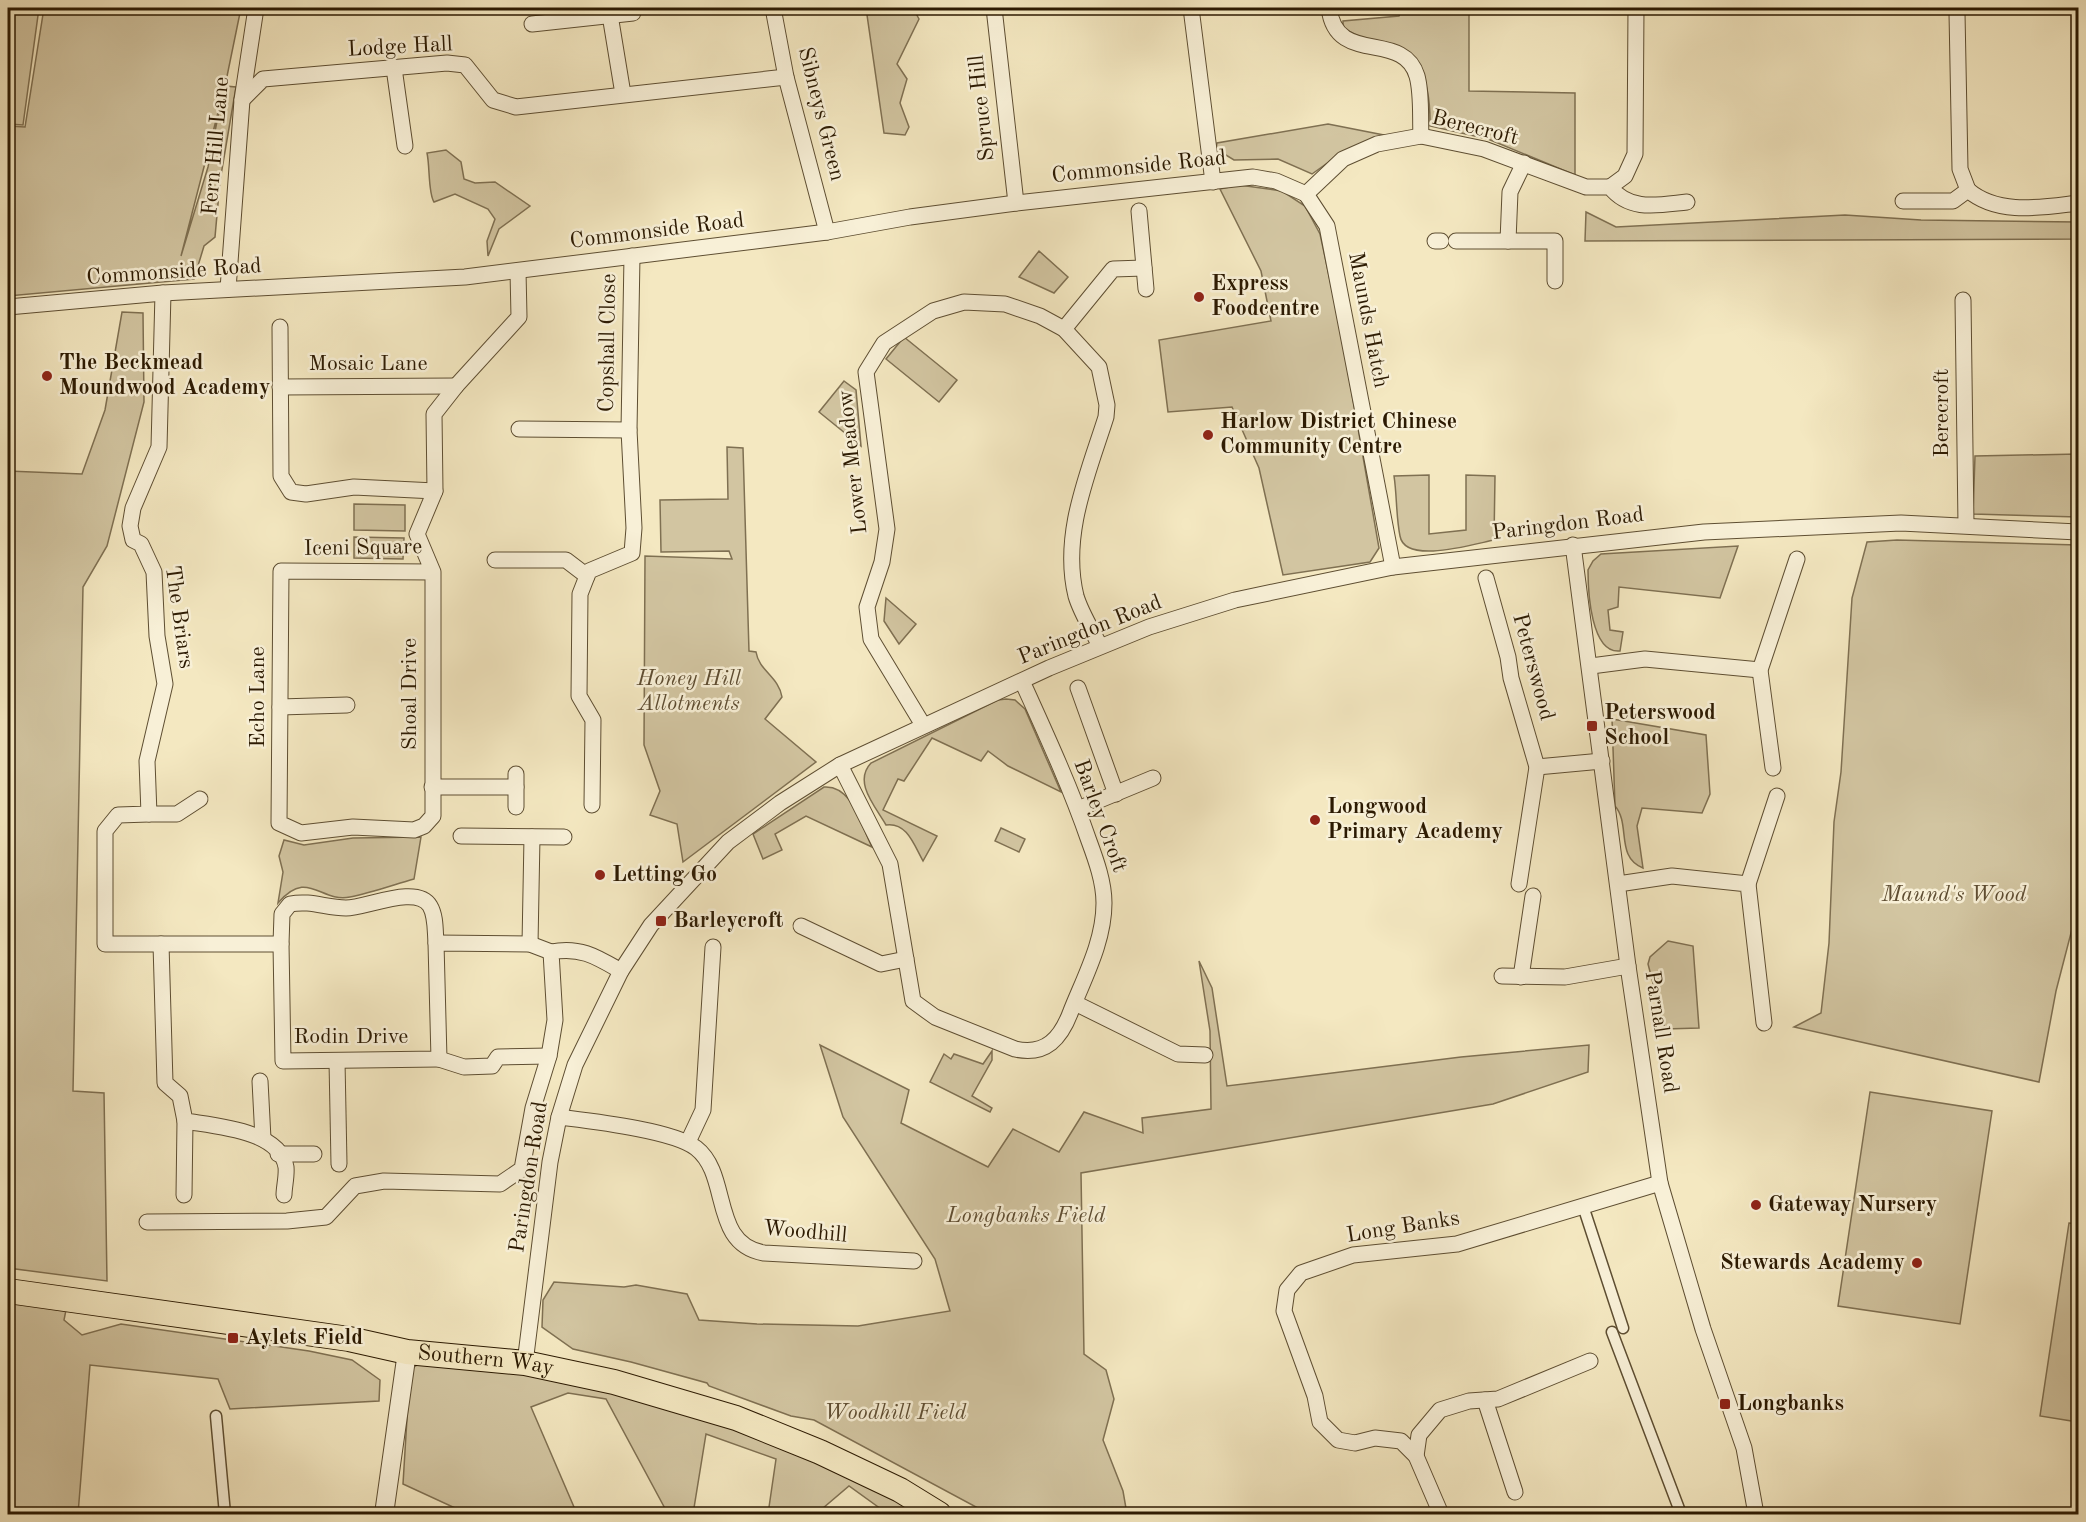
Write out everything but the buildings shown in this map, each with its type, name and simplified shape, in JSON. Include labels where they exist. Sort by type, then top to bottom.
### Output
[{"type":"main road","name":"Southern Way","points":[[8,1291],[349,1339],[407,1352],[525,1363],[614,1382],[736,1418],[820,1452],[900,1490],[939,1515]]},
{"type":"street","name":"Fern Hill Lane","points":[[228,289],[232,208],[242,100],[256,8]]},
{"type":"street","name":"Sibneys Green","points":[[773,8],[786,77],[828,232]]},
{"type":"street","name":"Spruce Hill","points":[[994,8],[1016,203]]},
{"type":"street","points":[[1191,8],[1213,182]]},
{"type":"street","points":[[1329,8],[1334,27],[1345,38],[1359,45],[1389,49],[1413,68],[1419,91],[1421,136]]},
{"type":"street","points":[[1636,8],[1635,154],[1625,176],[1610,187],[1622,200],[1634,205],[1687,202]]},
{"type":"street","points":[[532,24],[633,13]]},
{"type":"street","points":[[1957,13],[1960,169],[1968,190],[1984,201],[2012,208],[2079,203]]},
{"type":"street","points":[[610,15],[623,94]]},
{"type":"street","name":"Lodge Hall","points":[[242,100],[263,79],[447,63],[465,65],[493,100],[516,107],[786,77]]},
{"type":"street","points":[[394,68],[405,146]]},
{"type":"street","name":"Berecroft","points":[[1306,194],[1343,159],[1377,144],[1421,136],[1484,149],[1586,187],[1610,187]]},
{"type":"street","points":[[1508,241],[1510,192],[1524,163]]},
{"type":"street","name":"Commonside Road","points":[[8,307],[163,293],[322,286],[518,271],[828,232],[910,217],[1016,203],[1253,177],[1276,181],[1306,194]]},
{"type":"street","points":[[1903,201],[1953,201],[1968,190]]},
{"type":"street","name":"Maunds Hatch","points":[[1306,194],[1327,226],[1393,567]]},
{"type":"street","points":[[1139,211],[1146,289]]},
{"type":"street","points":[[1444,241],[1555,241],[1555,282]]},
{"type":"street","name":"Copshall Close","points":[[587,576],[589,571],[596,567],[632,553],[634,528],[629,430],[632,256]]},
{"type":"street","points":[[1064,329],[1113,269],[1144,267]]},
{"type":"street","points":[[280,327],[281,476],[291,492],[306,494],[354,487],[435,491],[434,414],[456,386],[519,318],[518,271]]},
{"type":"street","name":"The Briars","points":[[149,814],[147,761],[165,684],[157,636],[154,572],[141,544],[133,540],[130,526],[133,508],[159,447],[163,293]]},
{"type":"street","name":"Berecroft","points":[[1964,300],[1966,525]]},
{"type":"street","name":"Lower Meadow","points":[[922,725],[871,639],[867,607],[882,562],[887,529],[866,372],[884,343],[933,311],[952,304],[1005,304],[1040,316],[1064,329],[1099,367],[1107,405],[1106,417],[1078,505],[1070,553],[1076,597],[1100,646]]},
{"type":"street","name":"Mosaic Lane","points":[[280,387],[456,386]]},
{"type":"street","name":"Copshall Close","points":[[519,429],[629,430]]},
{"type":"street","name":"Iceni Square","points":[[281,571],[432,572],[417,534],[435,491]]},
{"type":"street","name":"Paringdon Road","points":[[525,1363],[550,1162],[559,1117],[575,1065],[621,972],[651,925],[728,842],[780,803],[840,765],[922,725],[1100,646],[1149,627],[1235,600],[1393,567],[1704,532],[1901,523],[2079,532]]},
{"type":"street","name":"Parnall Road","points":[[1573,545],[1591,666],[1628,966],[1660,1183],[1703,1329],[1744,1448],[1756,1515]]},
{"type":"street","points":[[1773,768],[1760,670],[1797,559]]},
{"type":"street","points":[[495,560],[566,560],[587,576],[580,594],[579,696],[593,720],[592,805]]},
{"type":"street","name":"Echo Lane","points":[[281,571],[279,822],[301,833],[353,827],[414,830],[424,826],[433,816]]},
{"type":"street","name":"Shoal Drive","points":[[432,572],[433,816]]},
{"type":"street","name":"Peterswood","points":[[1486,578],[1508,657],[1510,678],[1537,767],[1518,884]]},
{"type":"street","points":[[1591,666],[1645,659],[1760,670]]},
{"type":"street","name":"Barley Croft","points":[[840,765],[890,864],[898,900],[911,994],[921,1009],[1015,1049],[1036,1050],[1052,1043],[1064,1030],[1100,938],[1104,900],[1097,866],[1078,809],[1022,681]]},
{"type":"street","name":"Barley Croft","points":[[1078,688],[1116,794]]},
{"type":"street","points":[[280,707],[347,705]]},
{"type":"street","points":[[1537,767],[1602,761]]},
{"type":"street","points":[[1078,809],[1153,778]]},
{"type":"street","points":[[432,787],[516,780],[516,807]]},
{"type":"street","points":[[1764,1023],[1748,884],[1777,796]]},
{"type":"street","points":[[200,800],[177,814],[118,815],[105,831],[105,944],[281,944]]},
{"type":"street","points":[[461,836],[564,837]]},
{"type":"street","points":[[530,944],[531,837]]},
{"type":"street","points":[[1618,884],[1672,876],[1748,884]]},
{"type":"street","name":"Rodin Drive","points":[[439,1059],[436,943],[433,914],[429,903],[417,897],[406,896],[346,908],[315,902],[290,904],[282,914],[283,1061],[439,1059],[464,1067],[492,1066],[498,1057],[549,1056]]},
{"type":"street","points":[[1521,977],[1533,896]]},
{"type":"street","points":[[801,926],[881,964],[906,959]]},
{"type":"street","points":[[436,943],[530,944],[551,952],[567,948],[588,952],[621,972]]},
{"type":"street","points":[[160,944],[165,1083],[180,1096],[185,1121],[184,1194]]},
{"type":"street","points":[[559,1117],[671,1136],[688,1142],[703,1110],[713,947]]},
{"type":"street","points":[[147,1222],[287,1221],[326,1217],[355,1186],[384,1181],[500,1185],[522,1169],[533,1108],[549,1056],[555,1020],[551,952]]},
{"type":"street","points":[[1502,976],[1565,976],[1628,966]]},
{"type":"street","points":[[1074,1003],[1178,1054],[1205,1055]]},
{"type":"street","points":[[337,1061],[339,1164]]},
{"type":"street","points":[[260,1081],[263,1139]]},
{"type":"street","points":[[185,1121],[239,1130],[263,1139],[286,1166],[284,1195]]},
{"type":"street","name":"Woodhill","points":[[688,1142],[707,1160],[730,1230],[748,1249],[764,1253],[914,1261]]},
{"type":"street","points":[[278,1154],[314,1154]]},
{"type":"street","name":"Long Banks","points":[[1416,1456],[1401,1441],[1375,1438],[1355,1443],[1338,1440],[1320,1422],[1315,1396],[1284,1311],[1287,1290],[1301,1273],[1353,1255],[1458,1244],[1660,1183]]},
{"type":"street","points":[[1583,1206],[1618,1330],[1681,1515]]},
{"type":"street","points":[[384,1515],[407,1352]]},
{"type":"street","points":[[1441,1515],[1416,1456],[1419,1435],[1440,1410],[1469,1401],[1498,1399],[1590,1361]]},
{"type":"street","points":[[1485,1400],[1515,1492]]},
{"type":"street","points":[[216,1416],[225,1515]]},
{"type":"green space","points":[[8,8],[39,8],[23,125],[8,124]]},
{"type":"green space","points":[[44,8],[241,8],[225,86],[236,87],[220,181],[215,237],[204,246],[194,279],[8,296],[8,126],[25,127]],"holes":[[[221,101],[208,167],[181,256]]]},
{"type":"green space","points":[[866,8],[909,8],[914,10],[919,19],[897,64],[907,79],[900,103],[909,127],[905,135],[884,133]]},
{"type":"green space","points":[[1402,8],[1469,8],[1469,91],[1575,93],[1575,175],[1488,139],[1430,126],[1429,100],[1425,81],[1418,68],[1396,52],[1343,28],[1343,21],[1399,16]]},
{"type":"green space","points":[[1328,124],[1389,136],[1343,152],[1312,174],[1278,159],[1234,160],[1216,149],[1217,143]]},
{"type":"green space","points":[[446,150],[461,162],[464,179],[475,183],[495,182],[530,206],[499,229],[488,256],[487,241],[495,219],[488,209],[455,194],[434,202],[432,198],[427,153]]},
{"type":"green space","points":[[1239,185],[1282,191],[1305,206],[1320,234],[1341,331],[1379,548],[1370,562],[1283,575],[1259,468],[1232,407],[1168,412],[1159,340],[1271,321],[1261,271],[1220,189]]},
{"type":"green space","points":[[1586,212],[1616,227],[1845,215],[1921,220],[2078,222],[2078,239],[1585,241]]},
{"type":"green space","points":[[1039,251],[1068,277],[1054,293],[1019,277]]},
{"type":"green space","points":[[122,312],[143,313],[144,402],[107,546],[83,587],[73,1091],[104,1093],[107,1281],[8,1268],[8,471],[82,474],[105,410]]},
{"type":"green space","points":[[904,337],[957,380],[939,402],[886,359]]},
{"type":"green space","points":[[844,381],[856,390],[861,446],[819,412]]},
{"type":"green space","name":"Honey Hill Allotments","points":[[727,447],[743,448],[749,651],[756,652],[761,664],[777,684],[782,697],[765,719],[816,762],[683,862],[677,824],[650,815],[660,791],[644,745],[645,556],[732,559],[729,551],[661,552],[660,500],[728,499]]},
{"type":"green space","points":[[2078,454],[2078,517],[1973,514],[1975,456]]},
{"type":"green space","points":[[1429,475],[1429,534],[1466,530],[1466,475],[1495,476],[1494,540],[1457,548],[1427,551],[1405,545],[1400,536],[1394,476]]},
{"type":"green space","points":[[354,504],[405,505],[405,531],[354,530]]},
{"type":"green space","points":[[354,537],[404,538],[403,559],[354,558]]},
{"type":"green space","name":"Maund's Wood","points":[[1897,540],[2078,545],[2078,906],[2056,991],[2039,1082],[1794,1027],[1821,1013],[1829,943],[1834,822],[1841,772],[1852,598],[1867,542]]},
{"type":"green space","points":[[1738,546],[1720,598],[1619,587],[1618,607],[1608,610],[1610,630],[1623,632],[1620,651],[1610,649],[1603,643],[1593,620],[1588,580],[1588,570],[1601,554]]},
{"type":"green space","points":[[886,598],[916,624],[899,644],[884,621]]},
{"type":"green space","points":[[998,700],[1015,700],[1025,709],[1061,792],[1008,766],[988,751],[981,761],[932,738],[904,781],[898,779],[883,810],[937,836],[923,861],[905,831],[893,825],[886,825],[876,810],[865,786],[866,770],[871,763]]},
{"type":"green space","points":[[1612,719],[1706,735],[1710,794],[1702,813],[1642,808],[1637,826],[1643,868],[1634,863],[1629,856],[1620,813],[1615,806]]},
{"type":"green space","points":[[824,787],[834,788],[849,800],[860,818],[872,847],[806,816],[775,834],[782,850],[763,859],[753,834]]},
{"type":"green space","points":[[1001,828],[1025,839],[1019,852],[995,841]]},
{"type":"green space","points":[[421,837],[414,879],[340,898],[306,887],[298,888],[288,893],[278,903],[283,872],[279,856],[284,840],[304,845],[353,838]]},
{"type":"green space","points":[[1668,941],[1693,946],[1699,1028],[1665,1029],[1648,964],[1650,957]]},
{"type":"green space","points":[[1199,961],[1212,988],[1227,1086],[1461,1057],[1589,1045],[1588,1072],[1493,1104],[1081,1173],[1084,1354],[1106,1370],[1114,1399],[1103,1440],[1123,1491],[1127,1514],[989,1514],[814,1420],[791,1416],[709,1386],[707,1383],[573,1349],[542,1327],[543,1300],[554,1282],[624,1287],[636,1285],[687,1294],[699,1320],[757,1324],[858,1326],[950,1311],[935,1259],[843,1117],[820,1045],[909,1090],[901,1123],[988,1167],[1013,1129],[1059,1152],[1084,1112],[1143,1133],[1142,1118],[1211,1109],[1210,1031]]},
{"type":"green space","points":[[992,1051],[992,1060],[972,1096],[992,1108],[990,1112],[930,1082],[944,1054],[951,1059],[954,1054],[983,1064]]},
{"type":"green space","points":[[1870,1092],[1992,1111],[1960,1324],[1838,1306]]},
{"type":"green space","points":[[2069,1223],[2078,1224],[2078,1422],[2040,1416]]},
{"type":"green space","points":[[8,1302],[66,1310],[64,1320],[82,1335],[121,1324],[309,1351],[352,1360],[380,1380],[379,1401],[230,1409],[218,1379],[90,1365],[78,1514],[8,1514]]},
{"type":"green space","points":[[505,1361],[680,1410],[829,1463],[922,1514],[888,1514],[849,1486],[816,1514],[768,1514],[776,1459],[706,1434],[693,1514],[668,1514],[606,1399],[568,1393],[531,1407],[577,1514],[468,1514],[403,1484],[410,1369],[417,1365]]},
{"type":"place","name":"Express Foodcentre","points":[[1199,297]]},
{"type":"place","name":"The Beckmead Moundwood Academy","points":[[47,376]]},
{"type":"place","name":"Harlow District Chinese Community Centre","points":[[1208,435]]},
{"type":"place","name":"Peterswood School","points":[[1592,726]]},
{"type":"place","name":"Longwood Primary Academy","points":[[1315,820]]},
{"type":"place","name":"Letting Go","points":[[600,875]]},
{"type":"place","name":"Barleycroft","points":[[661,921]]},
{"type":"place","name":"Gateway Nursery","points":[[1756,1205]]},
{"type":"place","name":"Stewards Academy","points":[[1917,1263]]},
{"type":"place","name":"Aylets Field","points":[[233,1338]]},
{"type":"place","name":"Longbanks","points":[[1725,1404]]},
{"type":"park label","name":"Longbanks Field","points":[[1026,1216]]},
{"type":"park label","name":"Woodhill Field","points":[[895,1413]]}]
